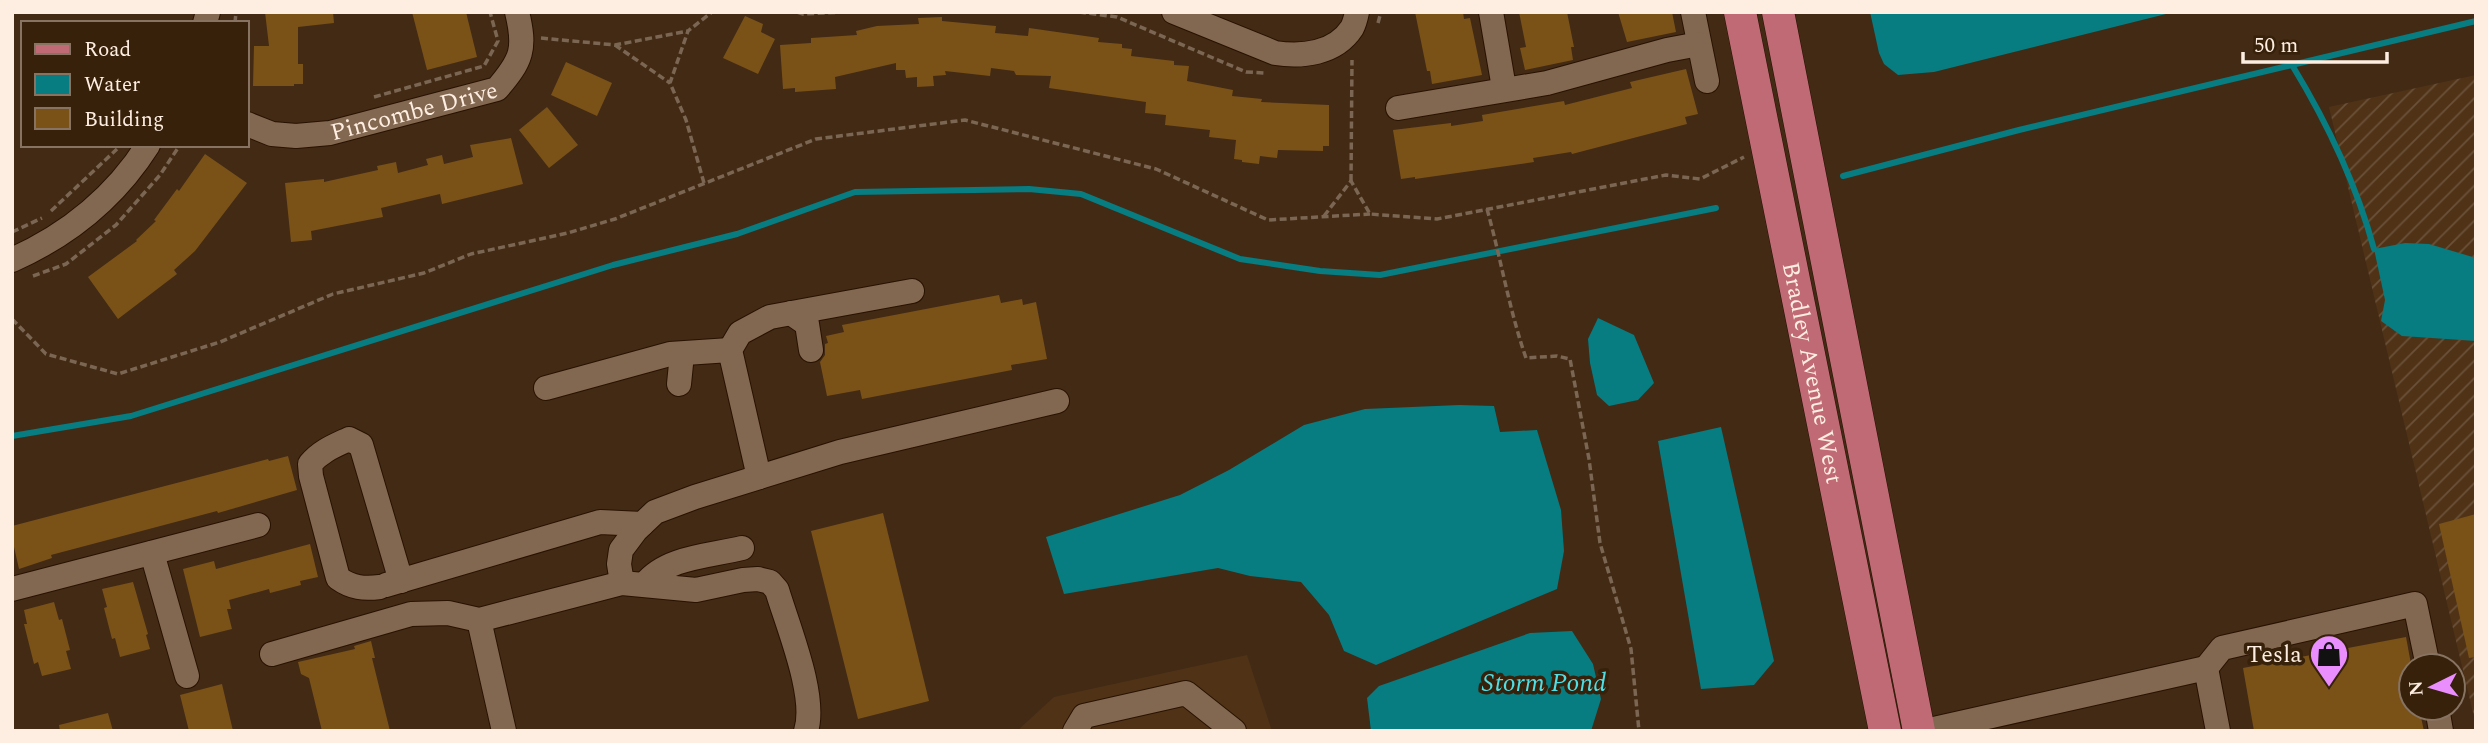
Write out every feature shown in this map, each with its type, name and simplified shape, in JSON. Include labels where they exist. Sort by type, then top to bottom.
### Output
[{"type":"main road","name":"Bradley Avenue West","points":[[1740,12],[1885,731]]},
{"type":"main road","name":"Bradley Avenue West","points":[[1778,12],[1922,731]]},
{"type":"street","name":"Pincombe Drive","points":[[248,124],[272,134],[296,136],[330,133],[497,89],[516,68],[523,37],[517,12]]},
{"type":"street","points":[[1174,12],[1275,53],[1293,55],[1324,50],[1354,20]]},
{"type":"street","points":[[1491,12],[1504,88]]},
{"type":"street","points":[[1693,12],[1707,81]]},
{"type":"street","points":[[1398,108],[1504,88],[1547,83],[1667,50],[1699,44]]},
{"type":"street","points":[[12,260],[44,245],[74,226],[104,200],[147,147]]},
{"type":"street","points":[[759,477],[730,350],[740,333],[770,317],[912,291]]},
{"type":"street","points":[[791,313],[807,324],[811,350]]},
{"type":"street","points":[[546,387],[670,354],[730,350]]},
{"type":"street","points":[[680,384],[682,354]]},
{"type":"street","points":[[806,731],[810,717],[804,681],[777,590],[770,582],[743,580],[696,590],[634,584],[619,564],[621,550],[655,512],[840,452],[1057,401]]},
{"type":"street","points":[[389,621],[390,584],[361,445],[349,439],[328,448],[310,464],[338,578],[349,586],[368,589],[390,584],[600,522],[642,524]]},
{"type":"street","points":[[12,589],[258,525]]},
{"type":"street","points":[[272,654],[411,614],[447,613],[479,620],[634,584],[669,565],[743,548]]},
{"type":"street","points":[[152,552],[187,676]]},
{"type":"street","points":[[1922,731],[2206,668],[2222,648],[2415,604],[2425,652]]},
{"type":"street","points":[[479,620],[505,731]]},
{"type":"street","points":[[2206,668],[2218,731]]},
{"type":"street","points":[[1075,731],[1084,716],[1186,693],[1234,731]]},
{"type":"path","points":[[369,98],[484,66],[498,41],[490,12]]},
{"type":"path","points":[[523,37],[615,45],[688,31],[712,12]]},
{"type":"path","points":[[797,12],[845,12]]},
{"type":"path","points":[[1354,20],[1352,181],[1370,214]]},
{"type":"path","points":[[670,83],[688,31]]},
{"type":"path","points":[[615,45],[670,83],[686,120],[704,183]]},
{"type":"path","points":[[12,319],[46,354],[118,374],[220,342],[333,294],[424,273],[471,254],[568,233],[615,219],[816,139],[965,120],[1156,169],[1268,220],[1370,214],[1437,219],[1667,176],[1700,179],[1747,155]]},
{"type":"path","points":[[12,232],[47,215],[117,147]]},
{"type":"path","points":[[1324,216],[1352,181]]},
{"type":"path","points":[[1487,209],[1499,252],[1505,289],[1526,358],[1557,356],[1570,359],[1589,459],[1600,543],[1631,649],[1639,731]]},
{"type":"shaded area","points":[[2476,75],[2476,725],[2467,687],[2467,652],[2459,652],[2329,107]]},
{"type":"shaded area","points":[[1247,655],[1272,731],[1017,731],[1054,697]]},
{"type":"water","points":[[1870,12],[2174,12],[1934,72],[1898,75],[1884,64],[1879,53]]},
{"type":"water","points":[[2405,243],[2429,244],[2476,258],[2476,341],[2402,336],[2381,321],[2385,300],[2374,249]]},
{"type":"water","points":[[1598,318],[1634,335],[1654,383],[1638,400],[1609,406],[1597,395],[1588,339]]},
{"type":"water","points":[[1494,406],[1500,432],[1537,430],[1561,510],[1564,551],[1557,589],[1376,665],[1344,651],[1329,615],[1301,582],[1250,576],[1218,568],[1064,594],[1046,537],[1180,495],[1229,470],[1304,425],[1365,409]]},
{"type":"water","points":[[1721,427],[1774,661],[1754,685],[1701,689],[1658,441]]},
{"type":"water","name":"Storm Pond","points":[[1572,631],[1593,664],[1601,699],[1591,731],[1371,731],[1367,698],[1379,686],[1530,633]]},
{"type":"building","points":[[265,12],[333,12],[334,23],[298,27],[298,64],[303,64],[303,84],[253,86],[254,46],[269,46]]},
{"type":"building","points":[[412,12],[466,12],[477,57],[427,70]]},
{"type":"building","points":[[1415,12],[1463,12],[1464,19],[1470,18],[1482,75],[1432,84]]},
{"type":"building","points":[[1519,12],[1567,12],[1574,47],[1571,47],[1573,60],[1525,70],[1520,48],[1526,47]]},
{"type":"building","points":[[1618,12],[1672,12],[1676,32],[1627,42]]},
{"type":"building","points":[[745,16],[763,24],[761,32],[775,39],[758,74],[723,58]]},
{"type":"building","points":[[942,17],[942,21],[996,26],[995,33],[1028,36],[1029,28],[1099,38],[1098,42],[1122,44],[1122,48],[1132,49],[1131,56],[1174,61],[1174,65],[1189,66],[1187,81],[1233,90],[1232,96],[1262,99],[1261,102],[1329,105],[1329,146],[1323,146],[1323,151],[1278,150],[1277,158],[1260,156],[1259,164],[1242,162],[1234,159],[1236,140],[1209,137],[1210,130],[1165,125],[1166,115],[1145,113],[1146,102],[1049,88],[1051,76],[1016,75],[1014,71],[991,68],[990,76],[945,71],[946,75],[933,76],[934,86],[917,87],[917,77],[906,78],[905,70],[896,70],[896,63],[835,77],[836,89],[795,92],[795,88],[783,89],[780,45],[811,43],[811,38],[857,35],[856,31],[877,26],[919,24],[918,18]]},
{"type":"building","points":[[566,62],[612,83],[597,116],[551,95]]},
{"type":"building","points":[[1686,69],[1698,114],[1685,117],[1687,124],[1572,154],[1533,158],[1534,162],[1401,179],[1393,130],[1451,123],[1451,126],[1483,121],[1482,115],[1564,101],[1565,105],[1632,88],[1630,82]]},
{"type":"building","points":[[547,107],[578,145],[549,168],[519,130]]},
{"type":"building","points":[[511,138],[523,184],[442,204],[440,194],[381,208],[383,217],[311,231],[312,240],[291,242],[285,183],[324,179],[324,182],[378,170],[377,166],[396,162],[398,173],[428,165],[426,159],[442,155],[444,164],[473,157],[470,145]]},
{"type":"building","points":[[205,154],[247,183],[195,251],[174,270],[177,274],[118,319],[88,277],[137,241],[156,221],[154,220]]},
{"type":"building","points":[[999,295],[1001,303],[1022,299],[1023,305],[1036,302],[1047,359],[1011,365],[1012,370],[862,399],[860,390],[827,396],[820,362],[825,355],[825,344],[828,343],[826,336],[844,332],[842,325]]},
{"type":"building","points":[[288,456],[297,490],[51,555],[52,558],[19,569],[12,526]]},
{"type":"building","points":[[883,513],[929,701],[858,719],[811,531]]},
{"type":"building","points":[[2476,514],[2476,657],[2469,658],[2439,524]]},
{"type":"building","points":[[310,544],[318,577],[300,581],[301,585],[270,593],[269,589],[229,600],[231,609],[227,609],[232,629],[200,637],[183,569],[214,561],[216,569]]},
{"type":"building","points":[[133,582],[150,649],[120,657],[115,638],[112,639],[102,589]]},
{"type":"building","points":[[54,602],[59,620],[62,619],[70,650],[66,651],[71,669],[42,676],[38,662],[34,664],[24,624],[27,624],[24,610]]},
{"type":"building","name":"Tesla","points":[[2406,637],[2409,652],[2397,652],[2397,722],[2422,722],[2424,731],[2254,731],[2243,668]]},
{"type":"building","points":[[371,641],[375,658],[372,658],[390,731],[322,731],[309,678],[301,674],[298,662],[355,649],[354,646]]},
{"type":"building","points":[[222,684],[233,731],[189,731],[180,695]]},
{"type":"building","points":[[108,713],[113,731],[60,731],[59,725]]},
{"type":"waterway","points":[[1843,176],[2019,130],[2476,21]]},
{"type":"waterway","points":[[2292,65],[2340,154],[2374,249]]},
{"type":"waterway","points":[[12,436],[131,416],[613,265],[737,234],[855,192],[1029,189],[1081,194],[1240,259],[1320,271],[1380,275],[1716,208]]},
{"type":"place","name":"Tesla","points":[[2329,688]]}]
